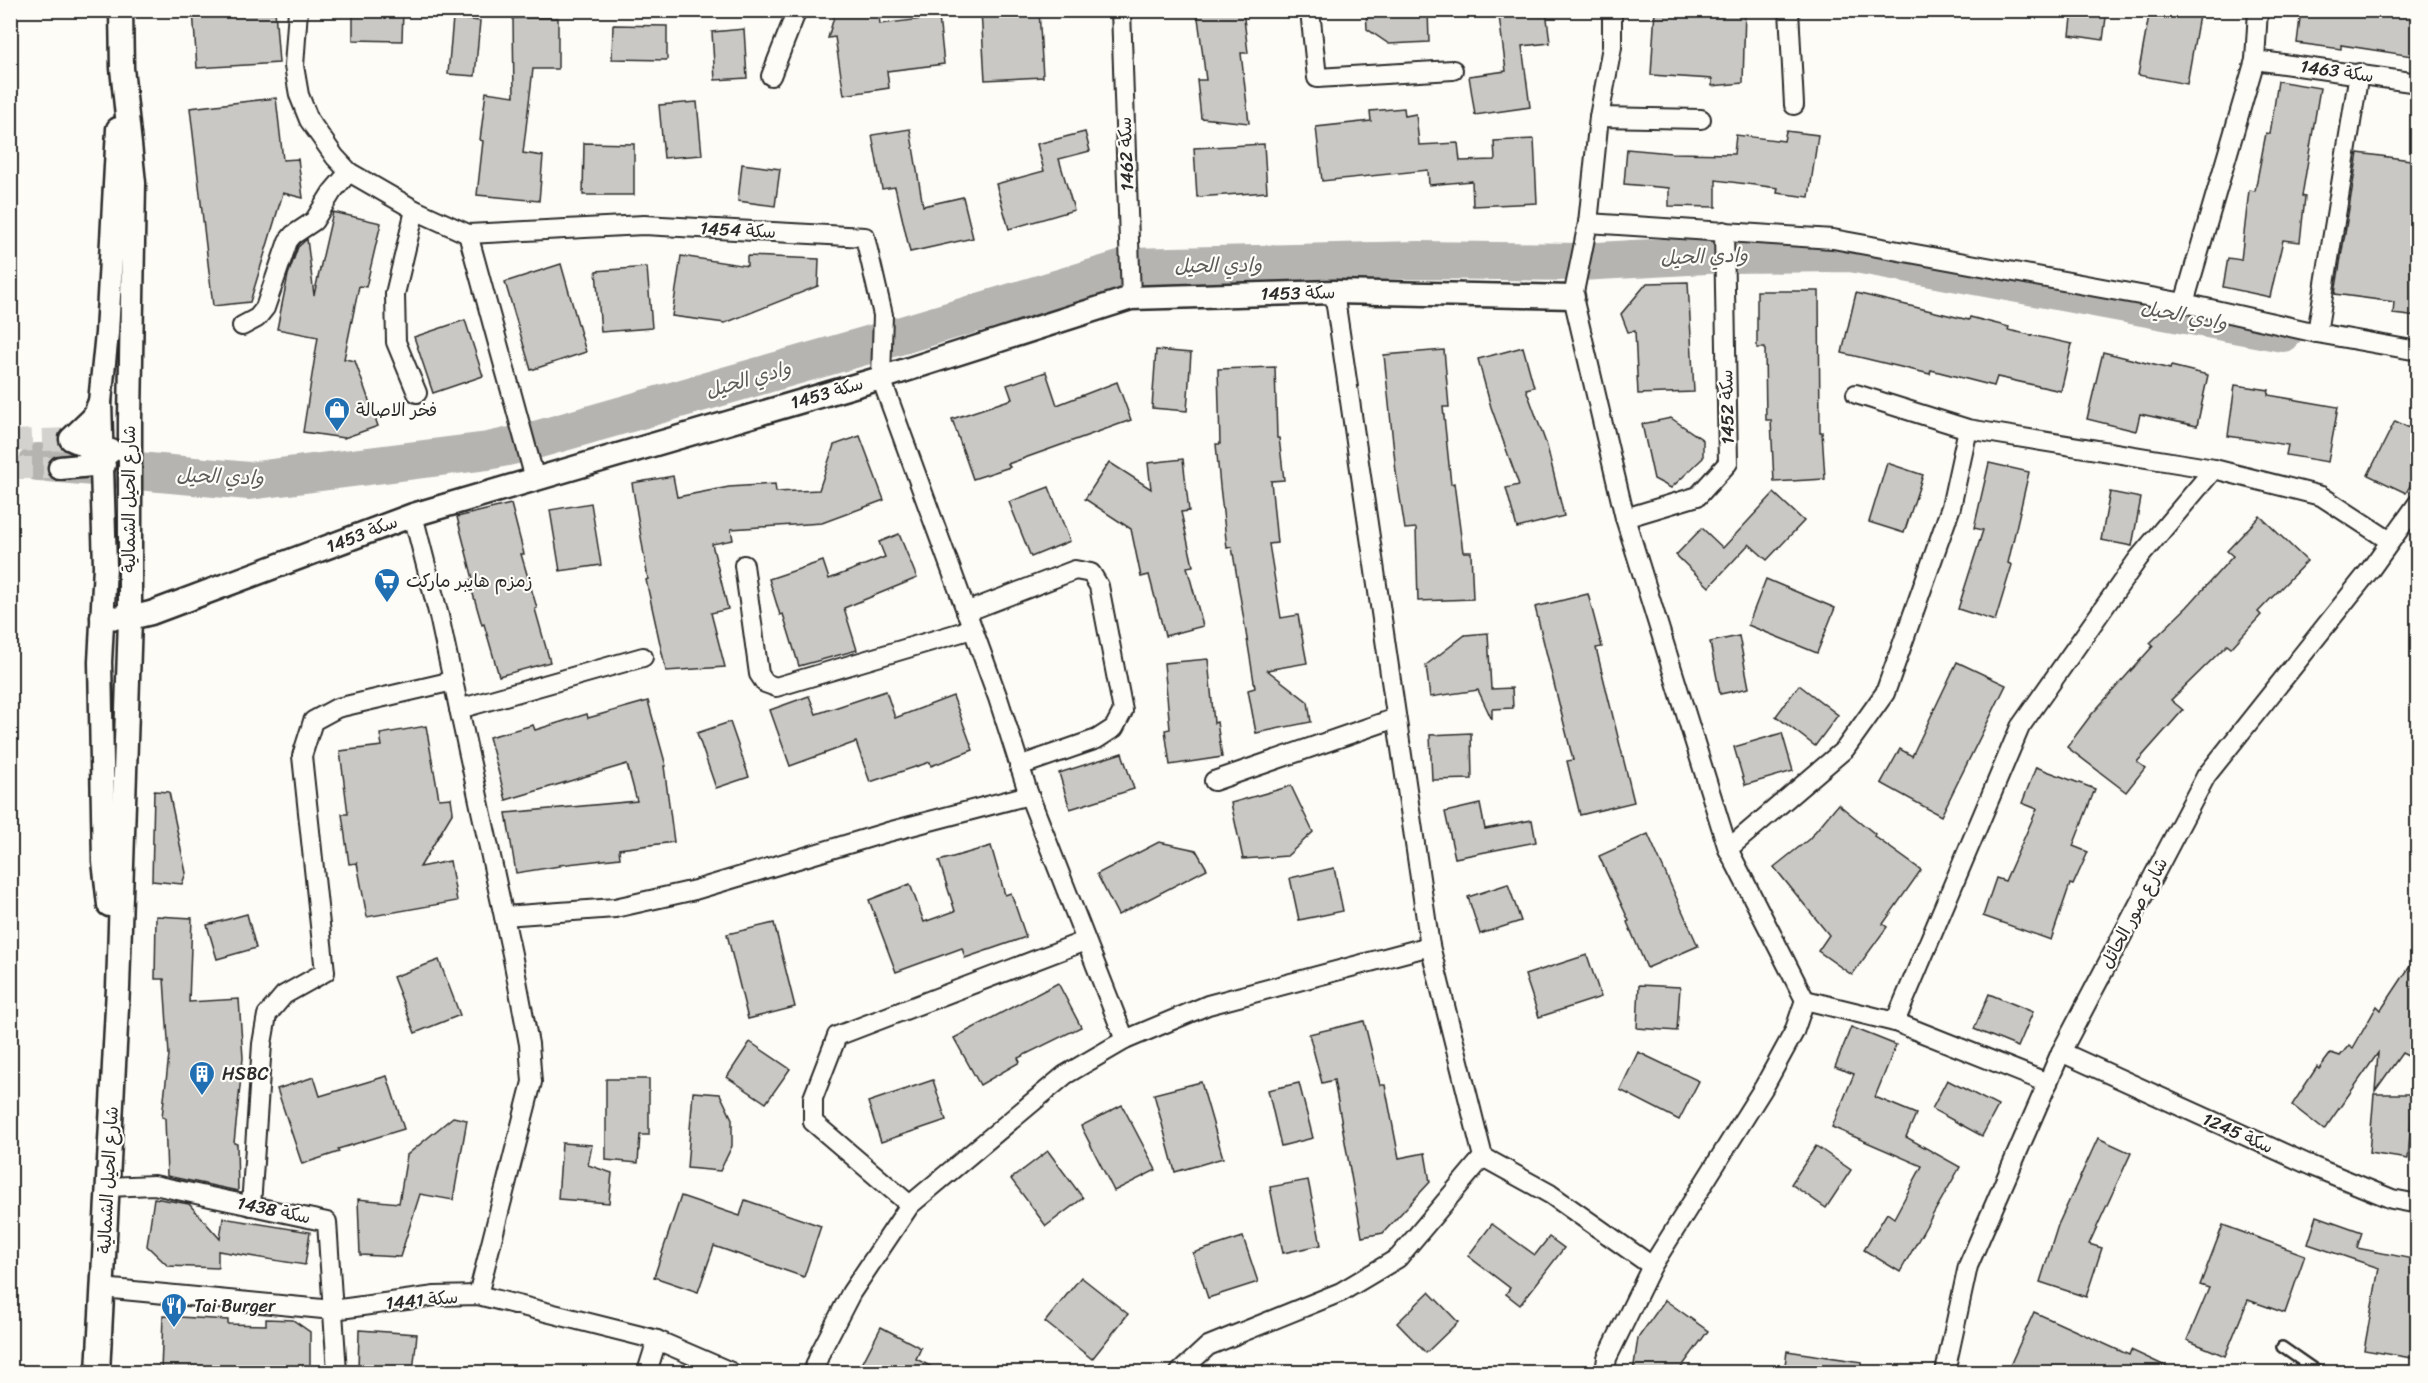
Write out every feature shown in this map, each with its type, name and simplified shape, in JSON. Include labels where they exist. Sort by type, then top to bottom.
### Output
[{"type":"street","name":"شارع الحيل الشمالية","points":[[118,988],[104,861],[100,662],[105,567],[100,402],[107,333],[122,68],[121,10]]},
{"type":"street","name":"سكة 1454","points":[[298,10],[294,66],[299,94],[309,120],[335,157],[349,172],[415,210],[468,234],[644,225],[865,237],[884,315],[881,378]]},
{"type":"street","points":[[771,76],[797,10]]},
{"type":"street","name":"سكة 1462","points":[[1121,10],[1131,298]]},
{"type":"street","points":[[1310,10],[1317,78],[1453,70]]},
{"type":"street","points":[[1605,1372],[1607,1358],[1652,1266],[1764,1087],[1794,1032],[1805,1000],[1728,849],[1625,518],[1573,297],[1588,223],[1599,117],[1612,47],[1612,10]]},
{"type":"street","points":[[1789,10],[1794,105]]},
{"type":"street","points":[[2184,303],[2255,60],[2258,10]]},
{"type":"street","name":"سكة 1463","points":[[2255,60],[2418,83]]},
{"type":"street","name":"شارع الحيل الشمالية","points":[[98,1372],[118,988],[130,618],[129,418],[134,183],[122,68]]},
{"type":"street","points":[[2317,333],[2359,73]]},
{"type":"street","points":[[1599,117],[1701,119]]},
{"type":"street","points":[[242,326],[257,318],[265,308],[288,242],[293,235],[314,221],[332,192],[349,172]]},
{"type":"street","points":[[415,210],[395,294],[396,342],[417,393]]},
{"type":"street","points":[[1588,223],[1833,239],[2184,303],[2317,333],[2418,351]]},
{"type":"street","name":"سكة 1452","points":[[1625,518],[1698,496],[1728,463],[1724,231]]},
{"type":"street","points":[[468,234],[535,479]]},
{"type":"street","points":[[1334,292],[1430,946],[1483,1158],[1550,1194],[1652,1266]]},
{"type":"street","name":"سكة 1453","points":[[102,617],[130,618],[151,613],[413,515],[881,378],[1131,298],[1334,292],[1573,297]]},
{"type":"street","points":[[881,378],[966,612],[1029,795],[1125,1040]]},
{"type":"street","points":[[1856,394],[1968,429],[2214,469],[2321,496],[2390,541]]},
{"type":"street","points":[[100,402],[93,418],[71,439],[91,448],[101,458],[111,482],[129,553]]},
{"type":"street","points":[[104,498],[79,475],[60,468],[92,465],[118,446],[129,418]]},
{"type":"street","points":[[1728,849],[1845,749],[1885,693],[1952,507],[1968,429]]},
{"type":"street","points":[[1894,1022],[2020,727],[2138,559],[2214,469]]},
{"type":"street","name":"شارع صور الحائل","points":[[1945,1372],[1968,1266],[2061,1052],[2206,776],[2370,570],[2418,503]]},
{"type":"street","points":[[413,515],[453,681],[529,1044],[531,1082],[478,1295]]},
{"type":"street","points":[[744,565],[759,674],[765,683],[776,687],[972,629]]},
{"type":"street","points":[[966,612],[1075,570],[1091,573],[1099,586],[1123,711],[1114,728],[1097,739],[1019,766]]},
{"type":"street","points":[[459,709],[643,657]]},
{"type":"street","points":[[251,1206],[262,1044],[267,1015],[284,995],[325,972],[302,756],[313,720],[337,708],[453,681]]},
{"type":"street","points":[[1214,781],[1396,718]]},
{"type":"street","points":[[504,916],[615,908],[695,890],[888,832],[1029,795]]},
{"type":"street","points":[[910,1204],[813,1122],[813,1098],[837,1036],[1085,941]]},
{"type":"street","points":[[813,1372],[821,1351],[852,1293],[910,1204],[1065,1075],[1125,1040],[1208,1005],[1430,946]]},
{"type":"street","points":[[1805,1000],[1894,1022],[2048,1083]]},
{"type":"street","name":"سكة 1245","points":[[2061,1052],[2314,1167],[2392,1199],[2418,1204]]},
{"type":"street","points":[[1180,1372],[1208,1346],[1341,1292],[1398,1258],[1483,1158]]},
{"type":"street","name":"سكة 1438","points":[[108,1187],[154,1185],[327,1222],[338,1372]]},
{"type":"street","name":"سكة 1441","points":[[102,1288],[333,1310],[435,1296],[478,1295],[657,1340],[731,1372]]},
{"type":"street","points":[[647,1372],[657,1340]]},
{"type":"lane","points":[[2282,1347],[2318,1372]]},
{"type":"building","points":[[193,10],[275,10],[279,63],[197,68]]},
{"type":"building","points":[[353,10],[403,10],[402,41],[353,40]]},
{"type":"building","points":[[836,10],[878,10],[880,24],[939,17],[944,64],[887,71],[889,88],[844,95],[835,37],[828,38]]},
{"type":"building","points":[[981,10],[1039,10],[1043,77],[985,80]]},
{"type":"building","points":[[1197,10],[1243,10],[1248,53],[1241,53],[1249,123],[1201,118],[1197,80],[1206,80]]},
{"type":"building","points":[[1366,10],[1428,10],[1429,42],[1389,44],[1367,29]]},
{"type":"building","points":[[1546,10],[1550,43],[1522,46],[1530,107],[1475,115],[1469,76],[1506,71],[1499,16]]},
{"type":"building","points":[[1655,10],[1745,10],[1743,83],[1712,86],[1712,79],[1651,75]]},
{"type":"building","points":[[2073,10],[2107,10],[2103,40],[2070,35]]},
{"type":"building","points":[[2150,10],[2200,10],[2187,84],[2138,75]]},
{"type":"building","points":[[2301,10],[2379,10],[2418,16],[2412,56],[2341,45],[2341,49],[2297,43]]},
{"type":"building","points":[[453,18],[480,21],[475,76],[448,74]]},
{"type":"building","points":[[513,18],[558,18],[558,69],[533,69],[523,153],[543,156],[539,201],[477,195],[486,92],[514,96]]},
{"type":"building","points":[[613,25],[667,26],[667,60],[612,59]]},
{"type":"building","points":[[744,29],[747,78],[715,80],[712,32]]},
{"type":"building","points":[[2278,81],[2320,88],[2302,196],[2305,197],[2300,242],[2283,240],[2270,297],[2223,287],[2228,258],[2241,260],[2249,190],[2255,191],[2266,133],[2270,134]]},
{"type":"building","points":[[276,98],[283,160],[298,159],[303,198],[283,193],[250,302],[213,306],[190,108]]},
{"type":"building","points":[[697,102],[702,155],[664,158],[659,105]]},
{"type":"building","points":[[1404,108],[1405,116],[1416,114],[1419,145],[1458,143],[1460,161],[1495,160],[1494,141],[1534,139],[1537,203],[1473,206],[1472,181],[1429,185],[1428,170],[1322,181],[1316,127],[1371,121],[1370,111]]},
{"type":"building","points":[[910,129],[923,206],[963,197],[973,238],[910,252],[895,187],[882,189],[872,135]]},
{"type":"building","points":[[1786,131],[1818,135],[1809,197],[1777,193],[1778,188],[1716,180],[1716,207],[1669,206],[1669,188],[1624,184],[1627,149],[1671,153],[1734,154],[1736,135],[1784,141]]},
{"type":"building","points":[[1085,132],[1090,151],[1059,159],[1074,210],[1009,229],[996,184],[1044,171],[1037,144]]},
{"type":"building","points":[[584,143],[634,144],[634,195],[583,195]]},
{"type":"building","points":[[1264,144],[1267,192],[1197,197],[1194,148]]},
{"type":"building","points":[[2358,153],[2418,161],[2418,317],[2393,314],[2394,302],[2335,294]]},
{"type":"building","points":[[742,164],[780,169],[775,206],[738,201]]},
{"type":"building","points":[[333,212],[381,223],[366,287],[359,286],[344,359],[355,361],[378,426],[344,438],[303,432],[318,337],[277,329],[288,275],[298,247],[307,239],[314,295]]},
{"type":"building","points":[[681,256],[747,266],[747,256],[819,259],[818,286],[725,323],[672,316]]},
{"type":"building","points":[[561,264],[586,352],[531,370],[505,282]]},
{"type":"building","points":[[647,267],[652,328],[601,332],[596,271]]},
{"type":"building","points":[[1688,282],[1694,392],[1638,394],[1635,331],[1628,332],[1621,314],[1647,283]]},
{"type":"building","points":[[1757,291],[1819,291],[1820,432],[1822,432],[1825,479],[1774,482],[1771,420],[1766,420],[1765,348],[1757,348]]},
{"type":"building","points":[[1856,293],[1969,320],[1970,317],[2009,327],[2008,330],[2072,344],[2061,391],[1997,377],[1994,386],[1931,370],[1930,374],[1842,353]]},
{"type":"building","points":[[465,320],[483,376],[433,393],[414,337]]},
{"type":"building","points":[[1523,347],[1534,387],[1526,389],[1547,446],[1564,516],[1517,528],[1506,488],[1519,485],[1491,407],[1478,359]]},
{"type":"building","points":[[1156,350],[1191,353],[1187,411],[1152,408]]},
{"type":"building","points":[[1444,350],[1449,407],[1443,407],[1451,484],[1454,483],[1463,552],[1471,552],[1473,599],[1418,601],[1416,528],[1405,529],[1396,472],[1384,355]]},
{"type":"building","points":[[2103,352],[2170,369],[2171,366],[2208,375],[2197,426],[2140,414],[2136,431],[2087,419]]},
{"type":"building","points":[[1275,367],[1277,438],[1279,438],[1284,480],[1271,481],[1277,543],[1269,544],[1281,618],[1298,615],[1307,663],[1267,670],[1308,702],[1311,722],[1256,733],[1248,690],[1255,688],[1232,547],[1227,548],[1220,486],[1216,444],[1220,444],[1218,369]]},
{"type":"building","points":[[1046,372],[1057,405],[1117,382],[1131,420],[1008,464],[1010,467],[973,479],[952,419],[1012,399],[1007,385]]},
{"type":"building","points":[[2235,385],[2269,390],[2268,395],[2338,407],[2328,462],[2286,455],[2288,445],[2228,436]]},
{"type":"building","points":[[1671,418],[1703,440],[1703,458],[1671,488],[1654,479],[1642,424]]},
{"type":"building","points":[[2395,421],[2418,432],[2418,471],[2406,493],[2368,475]]},
{"type":"building","points":[[860,436],[884,500],[822,523],[731,529],[733,540],[712,544],[728,609],[711,613],[725,667],[666,671],[646,580],[648,579],[632,483],[673,476],[677,497],[729,487],[775,484],[776,492],[819,490],[834,445]]},
{"type":"building","points":[[1183,459],[1189,511],[1181,512],[1193,566],[1187,567],[1203,626],[1165,636],[1149,575],[1141,577],[1131,529],[1085,499],[1109,462],[1151,489],[1148,463]]},
{"type":"building","points":[[1887,463],[1923,475],[1904,533],[1869,522]]},
{"type":"building","points":[[1989,463],[2029,472],[2008,563],[2012,565],[1995,621],[1958,609],[1983,530],[1974,528]]},
{"type":"building","points":[[1049,487],[1070,541],[1031,557],[1009,502]]},
{"type":"building","points":[[2110,492],[2141,498],[2132,546],[2101,540]]},
{"type":"building","points":[[1774,493],[1804,521],[1767,560],[1749,544],[1709,587],[1676,555],[1702,528],[1723,548]]},
{"type":"building","points":[[591,503],[601,565],[560,571],[550,510]]},
{"type":"building","points":[[511,504],[524,554],[521,554],[550,662],[499,676],[469,580],[473,579],[457,517]]},
{"type":"building","points":[[2260,516],[2307,561],[2258,612],[2261,615],[2231,648],[2227,645],[2171,700],[2183,710],[2137,762],[2145,768],[2126,792],[2067,747],[2091,715],[2153,646],[2150,643],[2187,607],[2233,556],[2227,551]]},
{"type":"building","points":[[899,534],[917,578],[844,608],[857,650],[799,666],[783,614],[780,615],[769,579],[823,561],[829,579],[885,557],[879,542]]},
{"type":"building","points":[[1766,579],[1835,608],[1817,653],[1748,625]]},
{"type":"building","points":[[1588,594],[1602,647],[1596,648],[1634,802],[1580,815],[1567,761],[1573,760],[1535,607]]},
{"type":"building","points":[[1488,633],[1491,689],[1512,688],[1513,708],[1492,709],[1492,720],[1478,690],[1430,697],[1426,665],[1465,635]]},
{"type":"building","points":[[1739,636],[1749,688],[1720,694],[1710,642]]},
{"type":"building","points":[[1208,659],[1214,723],[1217,722],[1222,757],[1170,765],[1165,730],[1170,729],[1164,663]]},
{"type":"building","points":[[1957,662],[2006,685],[1941,816],[1881,783],[1900,749],[1912,756]]},
{"type":"building","points":[[1799,685],[1838,715],[1815,746],[1776,716]]},
{"type":"building","points":[[886,691],[895,718],[953,696],[973,750],[931,766],[930,762],[870,782],[856,742],[790,766],[770,710],[809,696],[816,714]]},
{"type":"building","points":[[648,701],[666,766],[664,766],[674,842],[619,849],[620,858],[516,873],[506,813],[637,801],[627,764],[506,800],[489,737],[533,725],[535,730],[587,714],[588,718]]},
{"type":"building","points":[[730,722],[749,777],[716,788],[697,733]]},
{"type":"building","points":[[426,726],[439,799],[451,798],[453,812],[420,867],[450,861],[457,901],[367,917],[357,863],[349,864],[342,814],[348,814],[340,751],[382,746],[380,734]]},
{"type":"building","points":[[1471,733],[1472,779],[1432,780],[1430,735]]},
{"type":"building","points":[[1782,733],[1793,771],[1745,785],[1734,747]]},
{"type":"building","points":[[1122,753],[1134,789],[1070,809],[1059,773]]},
{"type":"building","points":[[2036,767],[2095,789],[2073,846],[2088,852],[2073,885],[2070,884],[2051,940],[1983,916],[1996,878],[2005,881],[2037,809],[2022,803]]},
{"type":"building","points":[[1291,786],[1313,832],[1287,856],[1243,859],[1231,803]]},
{"type":"building","points":[[154,791],[169,792],[186,873],[182,884],[152,881]]},
{"type":"building","points":[[1480,804],[1485,829],[1532,820],[1536,842],[1455,858],[1445,812]]},
{"type":"building","points":[[1838,804],[1875,834],[1874,836],[1921,870],[1883,924],[1887,927],[1852,975],[1818,951],[1829,935],[1774,867],[1809,839]]},
{"type":"building","points":[[1648,834],[1698,946],[1647,968],[1627,922],[1629,921],[1599,856]]},
{"type":"building","points":[[1159,842],[1196,850],[1207,869],[1118,915],[1097,874]]},
{"type":"building","points":[[991,846],[1005,895],[1011,893],[1026,937],[965,958],[962,948],[896,972],[869,900],[910,884],[924,922],[955,911],[939,861]]},
{"type":"building","points":[[1334,868],[1343,911],[1299,920],[1290,878]]},
{"type":"building","points":[[1508,884],[1521,921],[1480,934],[1468,897]]},
{"type":"building","points":[[247,914],[256,948],[217,959],[207,925]]},
{"type":"building","points":[[156,916],[192,918],[189,1002],[239,999],[243,1058],[234,1143],[237,1144],[238,1191],[167,1176],[165,1118],[162,1117],[169,1055],[164,979],[155,979]]},
{"type":"building","points":[[774,923],[795,1007],[748,1019],[727,934]]},
{"type":"building","points":[[2418,954],[2418,1045],[2408,1056],[2402,1053],[2375,1091],[2378,1053],[2324,1130],[2292,1105],[2317,1067],[2319,1069],[2331,1053],[2340,1056],[2349,1045],[2353,1048],[2377,1006],[2381,1010]]},
{"type":"building","points":[[1587,955],[1601,997],[1539,1017],[1525,975]]},
{"type":"building","points":[[439,960],[460,1015],[415,1033],[393,977]]},
{"type":"building","points":[[1058,983],[1081,1027],[1018,1058],[1020,1062],[980,1085],[954,1038]]},
{"type":"building","points":[[1639,985],[1680,987],[1677,1031],[1637,1028]]},
{"type":"building","points":[[1989,994],[2033,1012],[2018,1047],[1974,1029]]},
{"type":"building","points":[[1364,1021],[1380,1085],[1385,1085],[1399,1158],[1425,1153],[1430,1182],[1383,1233],[1362,1237],[1334,1080],[1322,1083],[1309,1034]]},
{"type":"building","points":[[1851,1027],[1896,1045],[1875,1097],[1916,1114],[1906,1137],[1960,1167],[1900,1272],[1864,1250],[1887,1213],[1894,1218],[1922,1166],[1832,1127],[1854,1074],[1835,1067]]},
{"type":"building","points":[[750,1042],[790,1069],[766,1103],[727,1077]]},
{"type":"building","points":[[1638,1052],[1699,1081],[1679,1120],[1620,1090]]},
{"type":"building","points":[[387,1076],[404,1129],[338,1149],[339,1152],[302,1164],[277,1089],[314,1077],[320,1096]]},
{"type":"building","points":[[606,1079],[649,1079],[649,1135],[640,1135],[638,1163],[606,1160]]},
{"type":"building","points":[[933,1080],[946,1120],[881,1142],[868,1102]]},
{"type":"building","points":[[1947,1080],[1998,1106],[1982,1136],[1932,1109]]},
{"type":"building","points":[[1201,1082],[1223,1158],[1175,1172],[1154,1094]]},
{"type":"building","points":[[1299,1083],[1313,1138],[1281,1146],[1268,1090]]},
{"type":"building","points":[[693,1092],[720,1094],[732,1119],[732,1146],[720,1171],[687,1168]]},
{"type":"building","points":[[2374,1094],[2413,1094],[2408,1159],[2369,1153]]},
{"type":"building","points":[[1122,1105],[1156,1170],[1114,1191],[1081,1126]]},
{"type":"building","points":[[453,1117],[467,1120],[453,1200],[420,1194],[400,1257],[360,1255],[358,1199],[399,1203],[407,1155]]},
{"type":"building","points":[[2098,1138],[2131,1153],[2089,1244],[2102,1248],[2086,1297],[2040,1282],[2058,1225]]},
{"type":"building","points":[[562,1143],[592,1145],[588,1165],[612,1173],[609,1203],[558,1199]]},
{"type":"building","points":[[1816,1146],[1851,1170],[1826,1208],[1791,1184]]},
{"type":"building","points":[[1048,1151],[1083,1198],[1046,1226],[1011,1179]]},
{"type":"building","points":[[1308,1180],[1321,1245],[1283,1253],[1270,1187]]},
{"type":"building","points":[[681,1196],[740,1216],[745,1200],[821,1226],[804,1277],[714,1246],[698,1292],[654,1277]]},
{"type":"building","points":[[154,1198],[189,1204],[220,1239],[223,1218],[310,1232],[305,1265],[218,1251],[218,1268],[168,1266],[147,1246]]},
{"type":"building","points":[[2317,1216],[2362,1232],[2357,1248],[2418,1260],[2418,1359],[2364,1350],[2379,1268],[2308,1244]]},
{"type":"building","points":[[1492,1224],[1535,1255],[1549,1237],[1564,1248],[1520,1305],[1506,1294],[1510,1288],[1468,1256]]},
{"type":"building","points":[[2223,1225],[2305,1255],[2285,1313],[2248,1300],[2225,1356],[2187,1340],[2209,1288],[2200,1285]]},
{"type":"building","points":[[1243,1237],[1258,1282],[1208,1298],[1193,1253]]},
{"type":"building","points":[[1081,1277],[1128,1314],[1092,1359],[1045,1322]]},
{"type":"building","points":[[1429,1292],[1458,1322],[1426,1353],[1397,1323]]},
{"type":"building","points":[[1665,1300],[1708,1331],[1678,1372],[1633,1372],[1638,1338]]},
{"type":"building","points":[[2034,1312],[2129,1355],[2131,1350],[2178,1372],[2007,1372]]},
{"type":"building","points":[[163,1316],[228,1320],[228,1324],[266,1325],[266,1319],[293,1320],[310,1332],[310,1372],[161,1372]]},
{"type":"building","points":[[881,1327],[921,1348],[916,1359],[942,1372],[858,1372]]},
{"type":"building","points":[[359,1330],[417,1334],[413,1372],[358,1372]]},
{"type":"building","points":[[1787,1351],[1862,1362],[1861,1372],[1784,1372]]},
{"type":"waterway","name":"وادي الحيل","points":[[38,462],[249,481],[488,451],[525,443],[882,341],[1130,267],[1419,260],[1580,262],[1724,254],[1851,253],[2283,333]]},
{"type":"tunnel","points":[[10,441],[71,439]]},
{"type":"tunnel","points":[[10,468],[60,468]]},
{"type":"place","name":"فخر الاصالة","points":[[337,433]]},
{"type":"place","name":"زمزم هايبر ماركت","points":[[387,604]]},
{"type":"place","name":"HSBC","points":[[202,1097]]},
{"type":"place","name":"Tai Burger","points":[[174,1329]]}]
